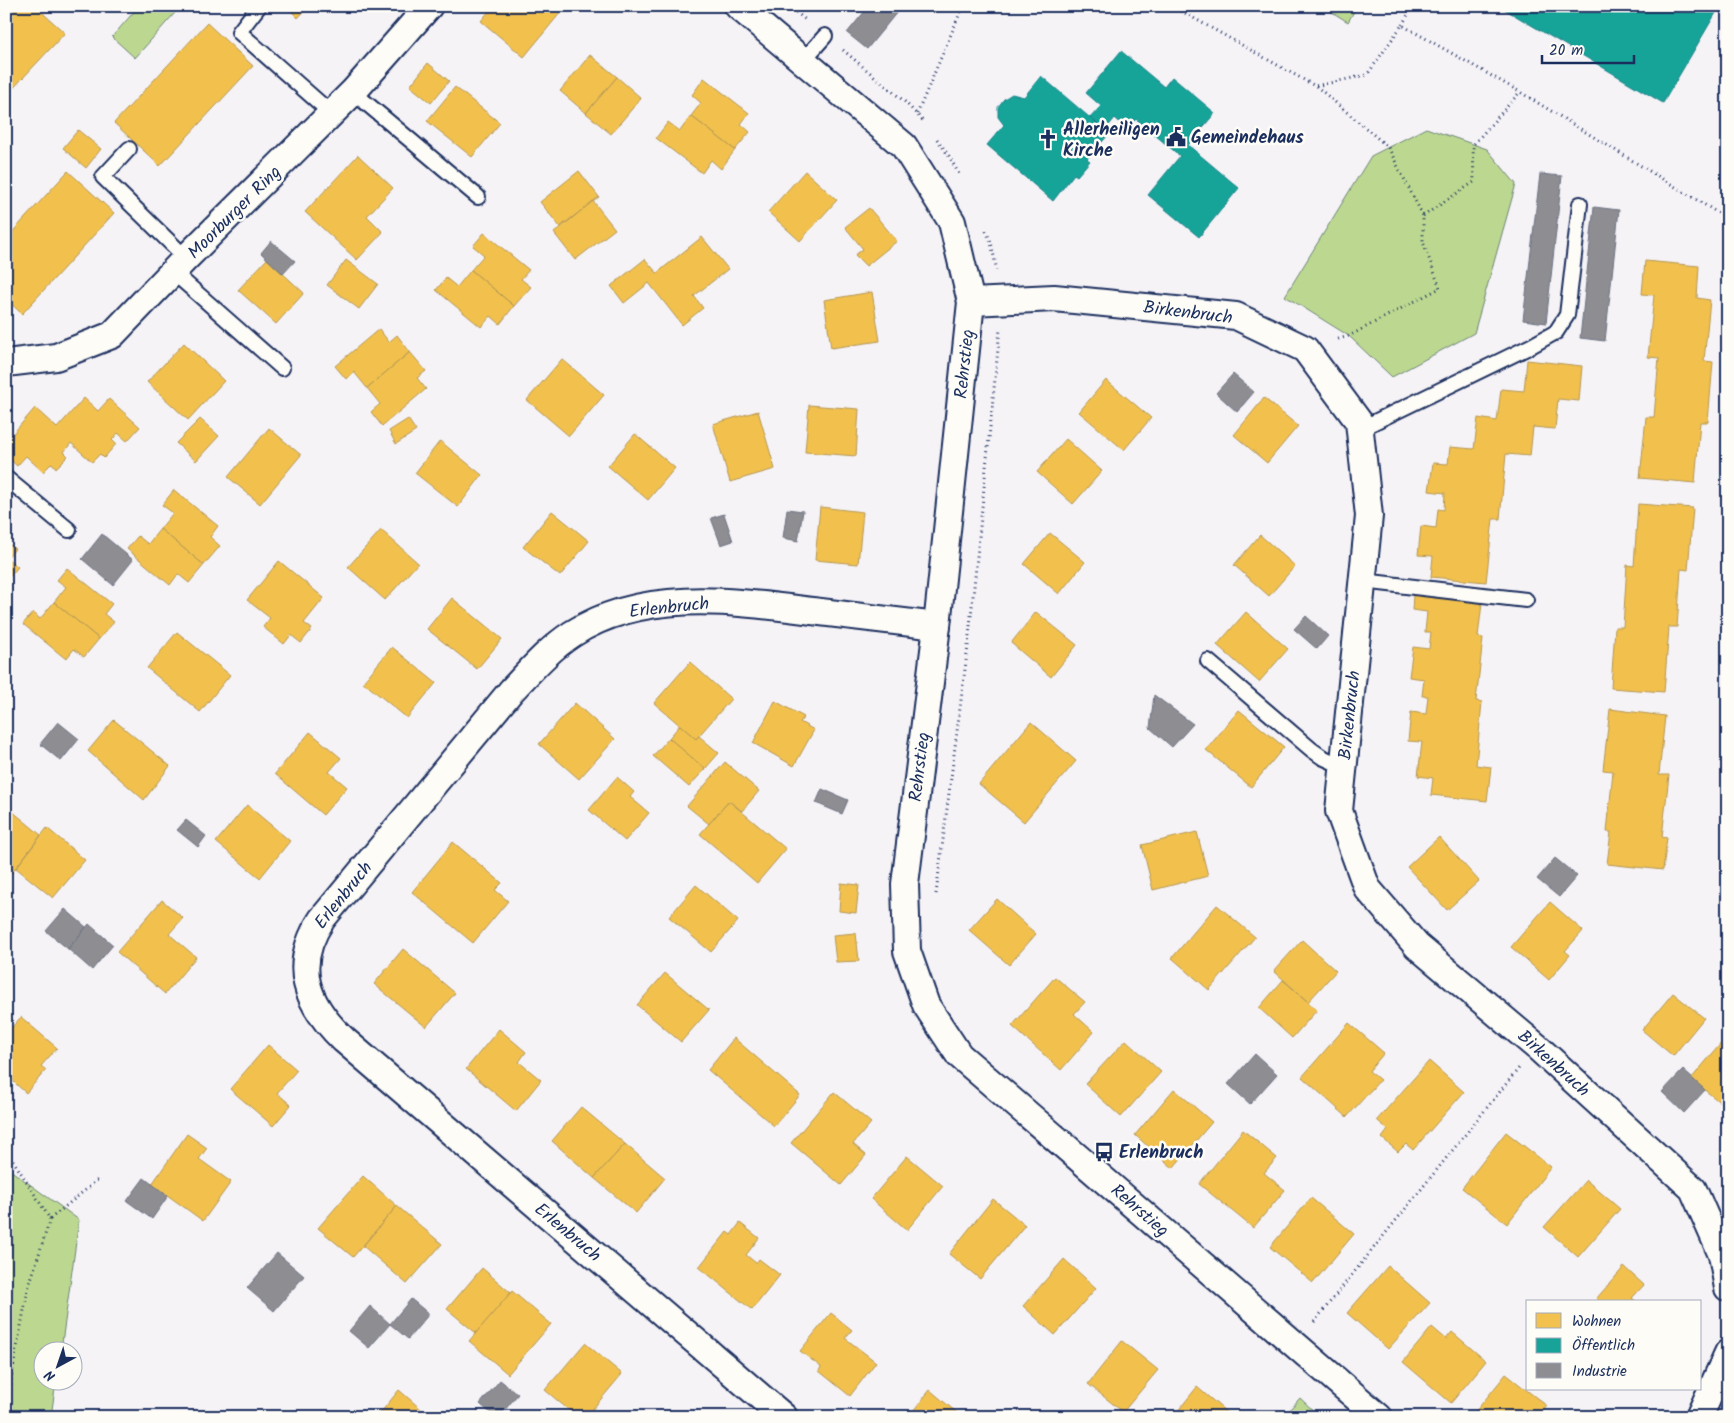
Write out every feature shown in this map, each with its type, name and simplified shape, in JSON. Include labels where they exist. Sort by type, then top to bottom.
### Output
[{"type":"street","name":"Moorburger Ring","points":[[6,363],[56,357],[112,335],[354,92],[429,6]]},
{"type":"street","name":"Rehrstieg","points":[[738,6],[904,146],[952,222],[971,302],[937,626],[905,884],[907,951],[926,1005],[959,1055],[1379,1417]]},
{"type":"street","name":"Birkenbruch","points":[[971,302],[1054,298],[1236,316],[1305,349],[1359,422],[1360,429],[1369,516],[1339,812],[1367,888],[1417,946],[1537,1047],[1693,1189],[1722,1255],[1728,1288]]},
{"type":"street","name":"Erlenbruch","points":[[784,1417],[328,1025],[310,996],[305,980],[306,957],[313,933],[322,919],[511,691],[534,666],[572,633],[620,612],[677,602],[711,601],[756,604],[937,626]]},
{"type":"street","points":[[1700,1417],[1728,1353]]},
{"type":"lane","points":[[260,6],[239,32],[332,114]]},
{"type":"lane","points":[[802,61],[825,36]]},
{"type":"lane","points":[[354,92],[478,197]]},
{"type":"lane","points":[[128,149],[103,177],[180,265],[282,368]]},
{"type":"lane","points":[[1360,429],[1556,332],[1567,315],[1580,204]]},
{"type":"lane","points":[[6,478],[69,530]]},
{"type":"lane","points":[[1363,581],[1526,600]]},
{"type":"lane","points":[[1208,661],[1312,750],[1344,768]]},
{"type":"path","points":[[917,114],[963,6]]},
{"type":"path","points":[[1172,6],[1316,86],[1388,147],[1423,216],[1423,242],[1440,288],[1349,336],[1305,349]]},
{"type":"path","points":[[1316,86],[1367,75],[1413,6]]},
{"type":"path","points":[[1402,25],[1520,92],[1728,219]]},
{"type":"path","points":[[1423,216],[1474,182],[1473,144],[1520,92]]},
{"type":"path","points":[[1295,1345],[1537,1047]]},
{"type":"path","points":[[6,1153],[11,1157],[50,1219]]},
{"type":"path","points":[[10,1417],[11,1379],[28,1289],[50,1219],[100,1178]]},
{"type":"path","points":[[6,1383],[11,1379]]},
{"type":"green space","points":[[139,6],[181,6],[135,58],[112,37]]},
{"type":"green space","points":[[1322,6],[1357,6],[1348,22]]},
{"type":"green space","points":[[1426,128],[1487,149],[1516,184],[1474,333],[1392,377],[1349,336],[1285,296],[1371,156]]},
{"type":"green space","points":[[6,1167],[79,1220],[62,1340],[32,1340],[32,1390],[55,1390],[51,1417],[6,1417]]},
{"type":"green space","points":[[1300,1398],[1320,1417],[1283,1417]]},
{"type":"building: Wohnen","points":[[6,6],[35,6],[65,33],[6,96]]},
{"type":"building: Wohnen","points":[[286,6],[309,6],[298,18]]},
{"type":"building: Wohnen","points":[[493,6],[566,6],[524,57],[481,21]]},
{"type":"building: Wohnen","points":[[207,23],[253,66],[160,166],[114,123]]},
{"type":"building: Wohnen","points":[[590,55],[617,77],[586,113],[560,91]]},
{"type":"building: Wohnen","points":[[428,63],[449,81],[431,103],[410,86]]},
{"type":"building: Wohnen","points":[[617,77],[641,98],[611,134],[586,113]]},
{"type":"building: Wohnen","points":[[704,78],[749,113],[741,124],[750,132],[735,150],[691,116],[701,103],[692,95]]},
{"type":"building: Wohnen","points":[[455,87],[500,123],[472,157],[427,121]]},
{"type":"building: Wohnen","points":[[691,116],[735,150],[721,169],[711,160],[702,173],[656,138],[668,122],[680,131]]},
{"type":"building: Wohnen","points":[[78,130],[101,149],[86,168],[63,148]]},
{"type":"building: Wohnen","points":[[358,155],[393,188],[367,216],[383,232],[357,260],[305,212]]},
{"type":"building: Wohnen","points":[[68,171],[114,213],[22,314],[6,299],[6,239]]},
{"type":"building: Wohnen","points":[[579,171],[599,197],[560,227],[540,202]]},
{"type":"building: Wohnen","points":[[805,171],[837,200],[800,241],[768,212]]},
{"type":"building: Wohnen","points":[[593,201],[615,229],[575,260],[554,233]]},
{"type":"building: Wohnen","points":[[869,208],[897,241],[866,266],[855,255],[863,249],[845,227]]},
{"type":"building: Wohnen","points":[[484,233],[529,270],[521,279],[531,287],[514,306],[471,270],[484,255],[473,246]]},
{"type":"building: Wohnen","points":[[702,237],[728,269],[694,296],[703,308],[682,325],[649,283],[624,303],[611,286],[645,259],[657,273]]},
{"type":"building: Wohnen","points":[[267,259],[304,293],[276,324],[238,290]]},
{"type":"building: Wohnen","points":[[346,260],[378,284],[359,309],[327,285]]},
{"type":"building: Wohnen","points":[[1645,261],[1699,266],[1697,298],[1710,300],[1704,361],[1713,362],[1708,422],[1700,422],[1695,483],[1640,478],[1646,417],[1654,417],[1659,358],[1648,357],[1654,295],[1642,294]]},
{"type":"building: Wohnen","points":[[471,270],[514,306],[500,324],[491,316],[481,327],[436,290],[446,278],[457,287]]},
{"type":"building: Wohnen","points":[[872,292],[880,341],[831,348],[824,300]]},
{"type":"building: Wohnen","points":[[379,329],[389,342],[397,335],[410,352],[367,388],[354,372],[346,379],[335,366]]},
{"type":"building: Wohnen","points":[[184,343],[224,381],[188,420],[147,382]]},
{"type":"building: Wohnen","points":[[410,352],[426,371],[417,378],[426,389],[382,426],[371,412],[380,404],[367,388]]},
{"type":"building: Wohnen","points":[[562,359],[604,395],[569,436],[527,400]]},
{"type":"building: Wohnen","points":[[1527,360],[1582,366],[1579,401],[1558,399],[1555,429],[1533,427],[1530,456],[1506,454],[1500,519],[1493,519],[1486,582],[1431,577],[1433,556],[1418,555],[1421,526],[1436,528],[1438,509],[1444,510],[1445,493],[1429,491],[1433,463],[1448,464],[1450,447],[1474,449],[1478,418],[1497,421],[1501,389],[1524,391]]},
{"type":"building: Wohnen","points":[[1106,380],[1151,418],[1124,450],[1079,412]]},
{"type":"building: Wohnen","points":[[84,398],[98,411],[109,399],[140,427],[127,441],[118,433],[112,440],[116,444],[104,458],[100,454],[92,462],[71,443],[64,452],[68,456],[56,468],[52,463],[43,472],[26,456],[17,466],[6,456],[6,434],[10,437],[35,408],[57,428]]},
{"type":"building: Wohnen","points":[[1264,398],[1298,426],[1267,463],[1234,435]]},
{"type":"building: Wohnen","points":[[809,405],[859,409],[856,456],[805,452]]},
{"type":"building: Wohnen","points":[[758,411],[775,469],[730,482],[713,424]]},
{"type":"building: Wohnen","points":[[200,419],[219,436],[196,461],[176,443]]},
{"type":"building: Wohnen","points":[[408,419],[416,431],[396,444],[389,431]]},
{"type":"building: Wohnen","points":[[269,428],[301,455],[260,504],[228,477]]},
{"type":"building: Wohnen","points":[[635,434],[675,468],[648,500],[608,466]]},
{"type":"building: Wohnen","points":[[1066,439],[1102,471],[1073,504],[1037,472]]},
{"type":"building: Wohnen","points":[[440,441],[482,475],[458,507],[415,473]]},
{"type":"building: Wohnen","points":[[174,490],[218,526],[210,537],[220,546],[204,565],[160,529],[173,513],[162,505]]},
{"type":"building: Wohnen","points":[[1638,504],[1693,508],[1688,570],[1681,569],[1677,627],[1669,627],[1664,692],[1611,688],[1615,627],[1623,627],[1627,565],[1634,566]]},
{"type":"building: Wohnen","points":[[820,507],[863,512],[858,564],[815,560]]},
{"type":"building: Wohnen","points":[[552,511],[589,541],[560,576],[523,547]]},
{"type":"building: Wohnen","points":[[160,529],[204,565],[189,583],[178,574],[170,585],[127,549],[138,536],[148,544]]},
{"type":"building: Wohnen","points":[[381,530],[418,563],[385,600],[348,567]]},
{"type":"building: Wohnen","points":[[1050,533],[1085,562],[1059,594],[1024,564]]},
{"type":"building: Wohnen","points":[[1260,535],[1295,566],[1269,596],[1234,565]]},
{"type":"building: Wohnen","points":[[6,542],[15,549],[7,558],[18,567],[6,581]]},
{"type":"building: Wohnen","points":[[279,561],[324,598],[304,623],[312,629],[301,643],[291,635],[284,644],[263,627],[270,618],[247,600]]},
{"type":"building: Wohnen","points":[[67,568],[112,604],[104,614],[114,622],[99,639],[54,602],[66,587],[57,580]]},
{"type":"building: Wohnen","points":[[1413,595],[1482,603],[1478,637],[1483,638],[1476,701],[1482,702],[1476,765],[1491,767],[1487,801],[1431,795],[1433,778],[1418,776],[1422,742],[1408,741],[1411,712],[1426,714],[1428,696],[1422,696],[1424,679],[1409,677],[1413,647],[1429,649],[1431,632],[1425,632],[1427,612],[1412,610]]},
{"type":"building: Wohnen","points":[[452,598],[502,639],[477,669],[427,629]]},
{"type":"building: Wohnen","points":[[54,602],[99,639],[84,657],[74,649],[66,659],[23,624],[33,612],[40,619]]},
{"type":"building: Wohnen","points":[[1036,612],[1077,645],[1051,677],[1011,643]]},
{"type":"building: Wohnen","points":[[1246,612],[1288,649],[1259,682],[1217,645]]},
{"type":"building: Wohnen","points":[[177,632],[230,675],[200,712],[147,668]]},
{"type":"building: Wohnen","points":[[392,647],[436,683],[407,718],[363,682]]},
{"type":"building: Wohnen","points":[[690,662],[731,699],[696,739],[654,703]]},
{"type":"building: Wohnen","points":[[775,701],[804,717],[800,722],[814,730],[794,766],[753,743]]},
{"type":"building: Wohnen","points":[[575,703],[615,739],[579,779],[539,744]]},
{"type":"building: Wohnen","points":[[1610,709],[1665,716],[1659,775],[1669,775],[1662,837],[1667,838],[1663,870],[1607,864],[1611,832],[1607,832],[1613,771],[1603,770]]},
{"type":"building: Wohnen","points":[[1239,710],[1284,747],[1251,787],[1206,750]]},
{"type":"building: Wohnen","points":[[114,720],[170,766],[144,800],[88,751]]},
{"type":"building: Wohnen","points":[[1031,722],[1076,761],[1024,822],[979,784]]},
{"type":"building: Wohnen","points":[[680,725],[696,739],[699,736],[719,753],[705,769],[669,738]]},
{"type":"building: Wohnen","points":[[310,732],[341,758],[329,772],[347,787],[323,815],[275,774]]},
{"type":"building: Wohnen","points":[[669,738],[705,769],[689,787],[653,756]]},
{"type":"building: Wohnen","points":[[725,762],[759,791],[742,811],[729,801],[709,824],[687,806]]},
{"type":"building: Wohnen","points":[[617,777],[634,792],[630,797],[649,813],[625,841],[589,810]]},
{"type":"building: Wohnen","points":[[729,801],[786,849],[757,883],[700,834]]},
{"type":"building: Wohnen","points":[[247,805],[290,841],[260,878],[216,842]]},
{"type":"building: Wohnen","points":[[6,806],[41,835],[11,874],[6,870]]},
{"type":"building: Wohnen","points":[[47,828],[85,860],[53,898],[16,868]]},
{"type":"building: Wohnen","points":[[1197,832],[1208,876],[1153,890],[1142,845]]},
{"type":"building: Wohnen","points":[[1439,837],[1479,881],[1447,910],[1407,867]]},
{"type":"building: Wohnen","points":[[453,842],[502,883],[495,890],[508,901],[473,943],[412,892]]},
{"type":"building: Wohnen","points":[[841,883],[859,885],[856,913],[839,911]]},
{"type":"building: Wohnen","points":[[696,885],[738,921],[711,952],[669,917]]},
{"type":"building: Wohnen","points":[[997,899],[1036,934],[1009,965],[969,930]]},
{"type":"building: Wohnen","points":[[162,900],[183,918],[169,934],[196,957],[165,994],[117,952]]},
{"type":"building: Wohnen","points":[[1550,902],[1583,931],[1565,951],[1570,955],[1549,980],[1511,947]]},
{"type":"building: Wohnen","points":[[1217,905],[1255,937],[1209,990],[1172,958]]},
{"type":"building: Wohnen","points":[[856,933],[859,961],[836,962],[833,935]]},
{"type":"building: Wohnen","points":[[1302,940],[1336,971],[1308,1002],[1274,971]]},
{"type":"building: Wohnen","points":[[403,949],[455,993],[426,1027],[374,984]]},
{"type":"building: Wohnen","points":[[665,973],[709,1010],[681,1042],[637,1005]]},
{"type":"building: Wohnen","points":[[1055,977],[1085,1002],[1074,1014],[1094,1032],[1061,1070],[1012,1026]]},
{"type":"building: Wohnen","points":[[1283,980],[1317,1010],[1292,1038],[1259,1008]]},
{"type":"building: Wohnen","points":[[1673,993],[1704,1018],[1673,1056],[1642,1030]]},
{"type":"building: Wohnen","points":[[21,1017],[57,1048],[41,1066],[46,1070],[26,1093],[6,1075],[6,1034]]},
{"type":"building: Wohnen","points":[[1349,1023],[1384,1053],[1369,1071],[1380,1080],[1347,1117],[1302,1077]]},
{"type":"building: Wohnen","points":[[499,1029],[526,1052],[519,1062],[541,1080],[516,1111],[466,1069]]},
{"type":"building: Wohnen","points":[[1728,1035],[1728,1107],[1727,1108],[1691,1079]]},
{"type":"building: Wohnen","points":[[734,1038],[800,1095],[774,1126],[708,1070]]},
{"type":"building: Wohnen","points":[[1126,1040],[1161,1072],[1121,1117],[1085,1084]]},
{"type":"building: Wohnen","points":[[268,1045],[297,1070],[277,1093],[291,1105],[273,1126],[230,1089]]},
{"type":"building: Wohnen","points":[[1429,1061],[1464,1092],[1413,1150],[1406,1144],[1398,1152],[1382,1138],[1388,1130],[1377,1120]]},
{"type":"building: Wohnen","points":[[1174,1089],[1212,1122],[1173,1168],[1135,1135]]},
{"type":"building: Wohnen","points":[[834,1092],[871,1123],[853,1144],[866,1155],[841,1185],[791,1143]]},
{"type":"building: Wohnen","points":[[581,1107],[625,1144],[594,1178],[552,1141]]},
{"type":"building: Wohnen","points":[[1243,1130],[1277,1158],[1264,1173],[1285,1190],[1253,1228],[1199,1184]]},
{"type":"building: Wohnen","points":[[1506,1132],[1551,1167],[1507,1224],[1462,1188]]},
{"type":"building: Wohnen","points":[[187,1134],[207,1148],[199,1159],[231,1182],[203,1221],[152,1184]]},
{"type":"building: Wohnen","points":[[625,1144],[665,1178],[636,1213],[594,1178]]},
{"type":"building: Wohnen","points":[[907,1156],[943,1186],[907,1230],[871,1199]]},
{"type":"building: Wohnen","points":[[363,1176],[397,1206],[353,1257],[318,1228]]},
{"type":"building: Wohnen","points":[[1586,1180],[1620,1209],[1578,1257],[1544,1227]]},
{"type":"building: Wohnen","points":[[1311,1198],[1354,1234],[1313,1283],[1270,1247]]},
{"type":"building: Wohnen","points":[[993,1199],[1025,1225],[980,1279],[949,1254]]},
{"type":"building: Wohnen","points":[[397,1206],[442,1244],[407,1284],[363,1246]]},
{"type":"building: Wohnen","points":[[740,1223],[759,1238],[746,1255],[756,1263],[759,1259],[780,1275],[752,1310],[699,1267],[727,1232],[731,1235]]},
{"type":"building: Wohnen","points":[[1064,1259],[1096,1288],[1055,1335],[1023,1306]]},
{"type":"building: Wohnen","points":[[1388,1266],[1430,1303],[1388,1349],[1347,1313]]},
{"type":"building: Wohnen","points":[[1624,1267],[1644,1285],[1632,1298],[1634,1300],[1596,1299]]},
{"type":"building: Wohnen","points":[[482,1268],[511,1293],[476,1333],[447,1309]]},
{"type":"building: Wohnen","points":[[512,1291],[551,1324],[508,1374],[469,1341]]},
{"type":"building: Wohnen","points":[[831,1313],[852,1330],[845,1338],[876,1362],[850,1396],[819,1371],[821,1367],[800,1351]]},
{"type":"building: Wohnen","points":[[1432,1327],[1446,1339],[1452,1332],[1486,1361],[1451,1403],[1403,1362]]},
{"type":"building: Wohnen","points":[[1122,1341],[1158,1370],[1123,1412],[1088,1384]]},
{"type":"building: Wohnen","points":[[585,1343],[622,1374],[586,1417],[577,1417],[545,1390]]},
{"type":"building: Wohnen","points":[[1506,1374],[1547,1406],[1538,1417],[1471,1417]]},
{"type":"building: Wohnen","points":[[1197,1387],[1232,1417],[1173,1417]]},
{"type":"building: Wohnen","points":[[399,1390],[429,1416],[377,1417]]},
{"type":"building: Wohnen","points":[[930,1390],[962,1417],[908,1417]]},
{"type":"building: Öffentlich","points":[[1499,6],[1720,6],[1663,103]]},
{"type":"building: Öffentlich","name":"Gemeindehaus","points":[[1121,51],[1164,87],[1172,77],[1215,113],[1188,145],[1239,188],[1199,237],[1148,195],[1180,156],[1136,119],[1127,129],[1115,118],[1105,130],[1090,118],[1101,106],[1086,93]]},
{"type":"building: Öffentlich","name":"Allerheiligen Kirche","points":[[1041,76],[1109,134],[1087,159],[1090,161],[1077,176],[1074,174],[1053,201],[987,145],[1004,125],[998,117],[998,107],[1004,99],[1012,94],[1024,97]]},
{"type":"building: Industrie","points":[[869,6],[902,6],[867,49],[847,33]]},
{"type":"building: Industrie","points":[[1540,174],[1562,176],[1546,323],[1523,320]]},
{"type":"building: Industrie","points":[[1594,207],[1619,210],[1605,341],[1580,338]]},
{"type":"building: Industrie","points":[[271,241],[295,261],[283,274],[261,253]]},
{"type":"building: Industrie","points":[[1233,374],[1254,392],[1237,412],[1216,393]]},
{"type":"building: Industrie","points":[[787,509],[803,511],[798,541],[783,538]]},
{"type":"building: Industrie","points":[[724,514],[733,541],[721,545],[711,518]]},
{"type":"building: Industrie","points":[[102,534],[133,560],[113,585],[82,559]]},
{"type":"building: Industrie","points":[[1306,616],[1328,636],[1317,649],[1294,629]]},
{"type":"building: Industrie","points":[[1154,695],[1193,724],[1172,747],[1150,728]]},
{"type":"building: Industrie","points":[[58,722],[79,739],[61,761],[40,744]]},
{"type":"building: Industrie","points":[[822,789],[848,800],[842,814],[816,803]]},
{"type":"building: Industrie","points":[[186,820],[206,836],[198,847],[177,830]]},
{"type":"building: Industrie","points":[[1555,858],[1577,876],[1559,897],[1537,879]]},
{"type":"building: Industrie","points":[[65,909],[86,927],[68,949],[46,931]]},
{"type":"building: Industrie","points":[[89,924],[113,945],[92,970],[68,949]]},
{"type":"building: Industrie","points":[[1255,1054],[1277,1074],[1250,1104],[1228,1084]]},
{"type":"building: Industrie","points":[[1683,1070],[1705,1090],[1684,1113],[1662,1092]]},
{"type":"building: Industrie","points":[[144,1178],[168,1196],[152,1219],[127,1201]]},
{"type":"building: Industrie","points":[[277,1253],[304,1276],[274,1311],[247,1288]]},
{"type":"building: Industrie","points":[[411,1299],[429,1314],[408,1339],[390,1324]]},
{"type":"building: Industrie","points":[[370,1306],[390,1324],[369,1348],[349,1331]]},
{"type":"building: Industrie","points":[[500,1380],[518,1394],[499,1417],[495,1417],[480,1404]]},
{"type":"place","name":"Gemeindehaus","points":[[1176,137]]},
{"type":"place","name":"Allerheiligen Kirche","points":[[1048,139]]},
{"type":"place","name":"Erlenbruch","points":[[1104,1152]]}]
